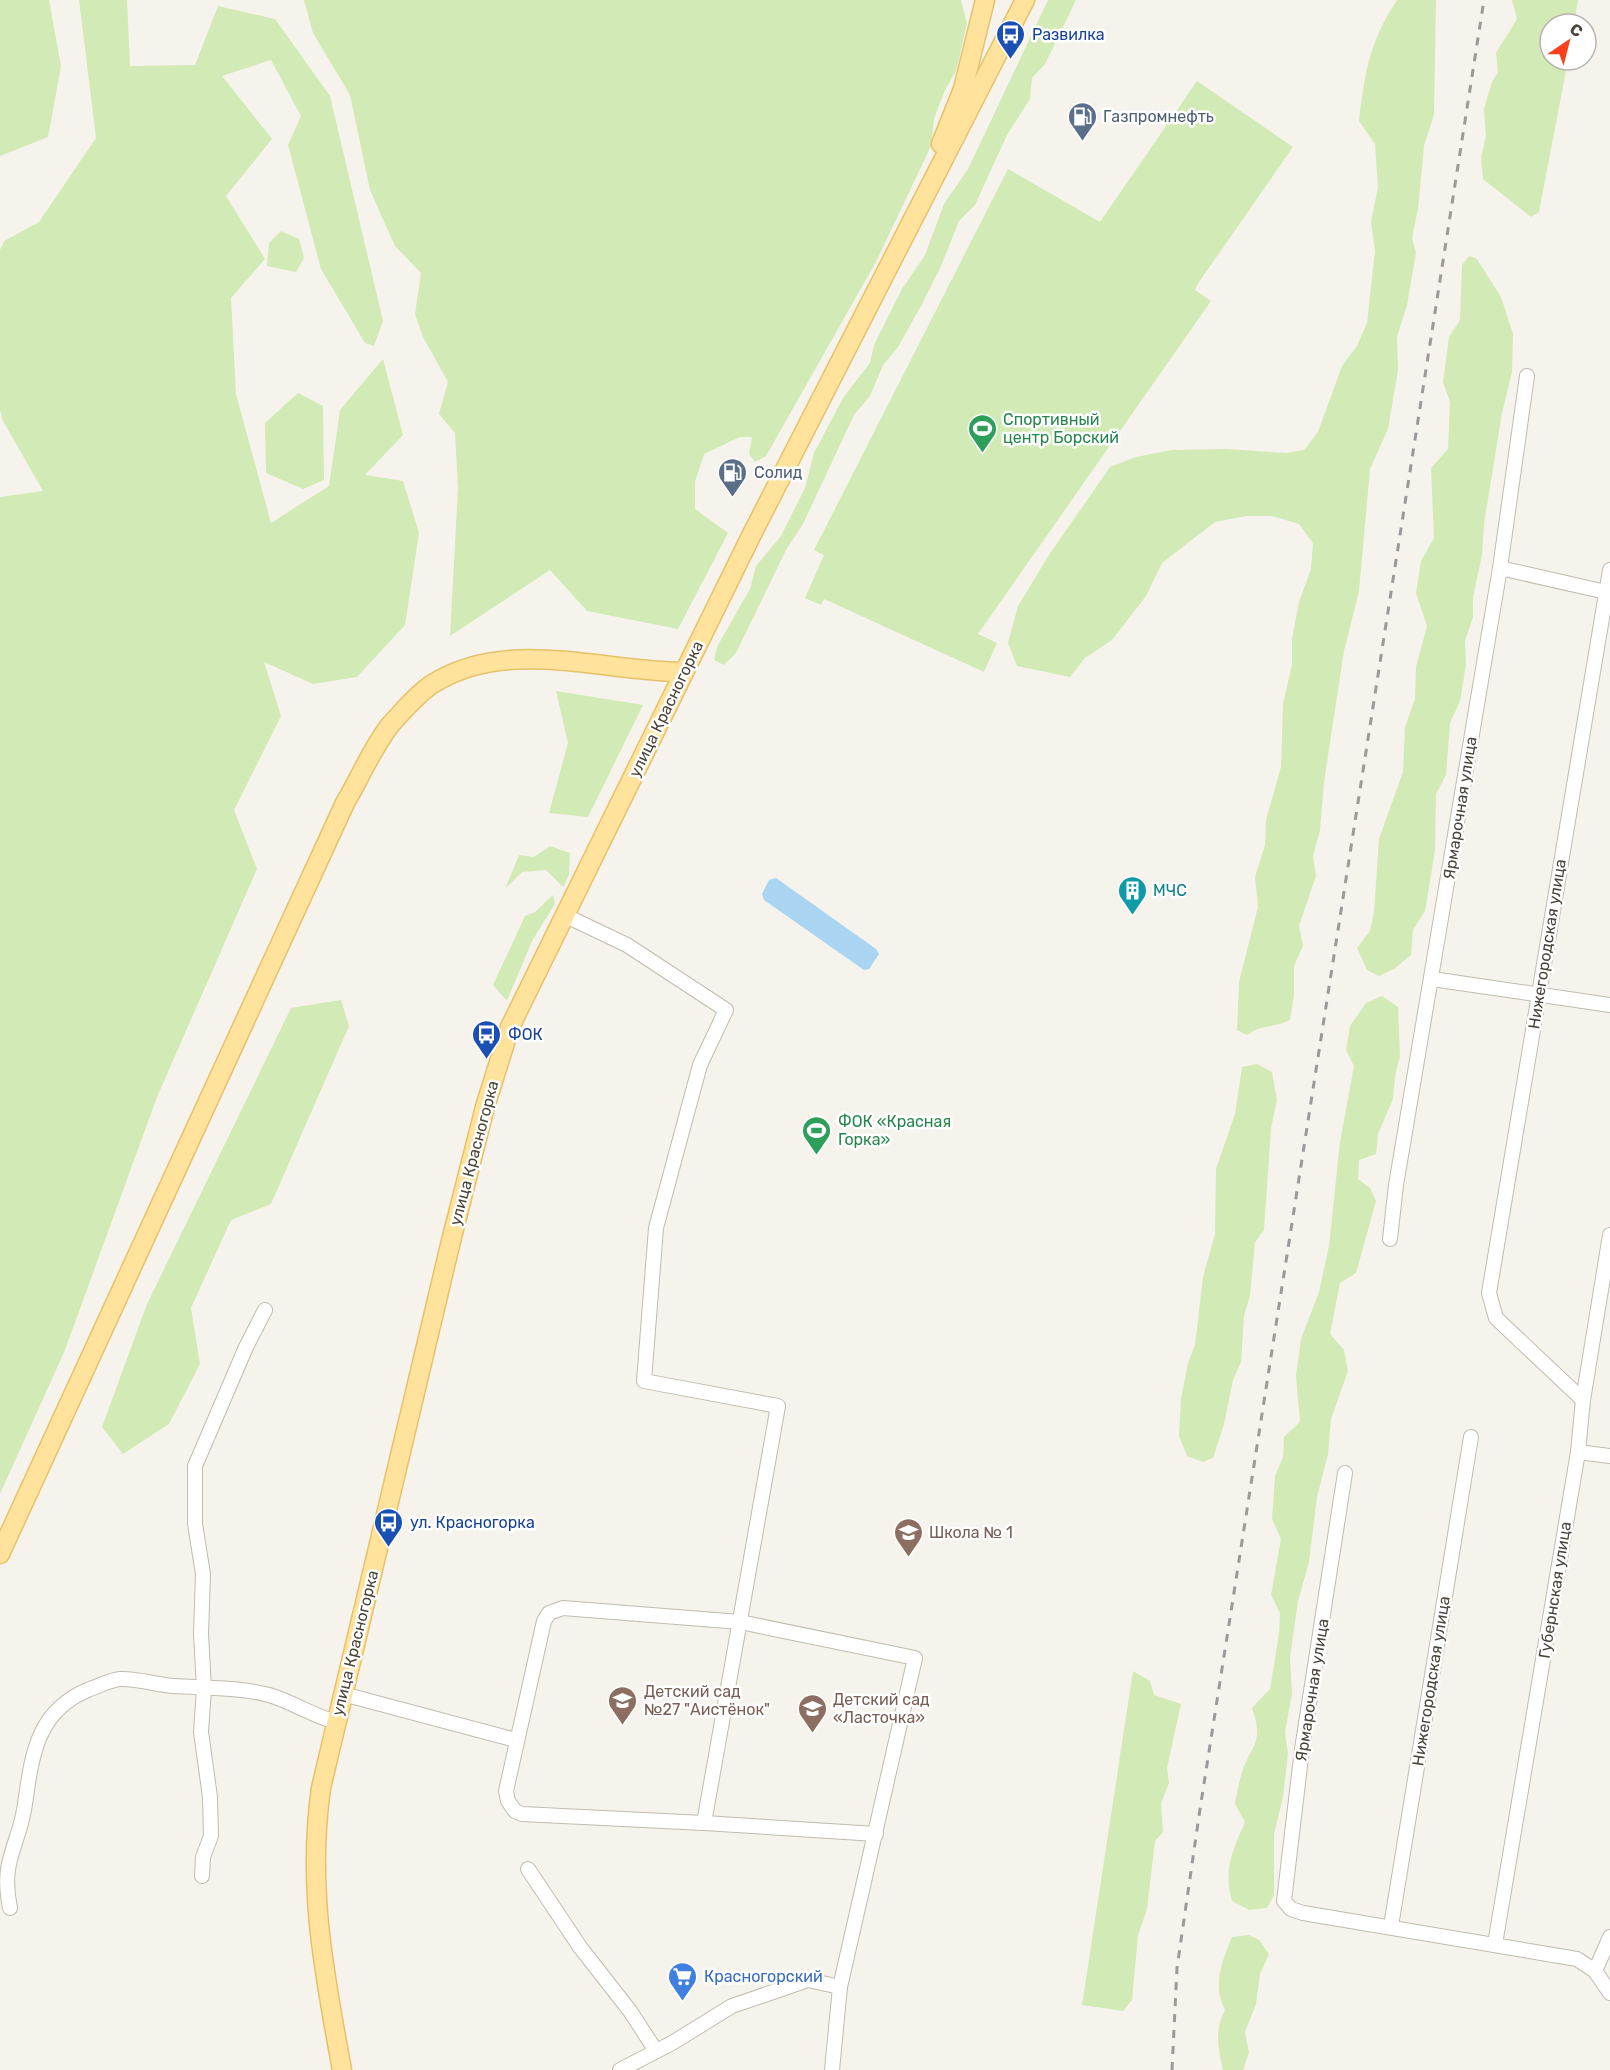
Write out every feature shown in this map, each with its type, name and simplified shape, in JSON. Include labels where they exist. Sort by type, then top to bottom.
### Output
[{"type":"main road","points":[[900,241],[963,89],[985,0]]},
{"type":"main road","points":[[900,241],[1025,0]]},
{"type":"main road","name":"улица Красногорка","points":[[342,2070],[319,1930],[314,1857],[321,1788],[485,1107],[510,1027],[684,672],[900,241]]},
{"type":"main road","points":[[0,1554],[345,803],[390,725],[432,684],[469,667],[535,659],[684,672]]},
{"type":"street","name":"Ярмарочная улица","points":[[1390,1239],[1396,1185],[1500,568],[1527,376]]},
{"type":"street","points":[[1500,568],[1606,592]]},
{"type":"street","name":"Нижегородская улица","points":[[1583,1400],[1496,1318],[1489,1293],[1610,570]]},
{"type":"street","points":[[564,915],[627,945],[726,1010],[700,1065],[656,1228],[644,1381],[778,1406],[704,1824]]},
{"type":"street","points":[[1431,979],[1610,1005]]},
{"type":"street","name":"Губернская улица","points":[[1495,1944],[1578,1452],[1583,1400],[1610,1235]]},
{"type":"street","points":[[202,1876],[203,1857],[211,1836],[210,1797],[201,1732],[204,1688],[201,1634],[203,1574],[195,1524],[195,1466],[246,1347],[265,1310]]},
{"type":"street","name":"Нижегородская улица","points":[[1391,1926],[1471,1437]]},
{"type":"street","points":[[1578,1452],[1610,1456]]},
{"type":"street","name":"Ярмарочная улица","points":[[1345,1473],[1302,1749],[1283,1895],[1287,1906],[1303,1913],[1391,1926]]},
{"type":"street","points":[[832,2070],[840,1988],[876,1834],[915,1658],[740,1622],[556,1609],[543,1621],[506,1791],[508,1801],[515,1810],[522,1814],[793,1827],[876,1834]]},
{"type":"street","points":[[10,1908],[4,1893],[2,1871],[24,1812],[35,1749],[49,1718],[61,1704],[78,1694],[120,1679],[204,1688],[267,1695],[336,1722]]},
{"type":"street","points":[[343,1694],[516,1740]]},
{"type":"street","points":[[528,1869],[580,1947],[630,2011],[656,2051]]},
{"type":"street","points":[[1391,1926],[1577,1959],[1595,1971],[1610,1993]]},
{"type":"street","points":[[1595,1971],[1610,1937]]},
{"type":"street","points":[[620,2070],[732,2006],[808,1980],[840,1988]]},
{"type":"green space","points":[[0,0],[49,0],[61,66],[48,137],[0,156]]},
{"type":"green space","points":[[79,0],[127,0],[130,66],[195,65],[218,6],[275,19],[330,96],[383,321],[374,346],[365,343],[321,269],[288,145],[301,116],[271,60],[222,76],[272,139],[226,196],[265,259],[231,298],[236,394],[271,523],[329,486],[340,410],[383,359],[403,435],[365,475],[403,481],[419,533],[405,625],[357,677],[313,684],[264,662],[281,716],[234,810],[257,869],[157,1097],[65,1350],[0,1494],[0,497],[43,491],[3,421],[0,410],[0,250],[4,241],[39,222],[96,138]]},
{"type":"green space","points":[[304,0],[961,0],[967,24],[956,71],[945,90],[934,119],[931,146],[876,262],[766,456],[755,462],[749,454],[752,437],[740,437],[704,454],[695,482],[695,509],[728,533],[678,629],[587,611],[550,570],[450,636],[458,488],[455,433],[439,414],[448,382],[423,337],[415,314],[421,273],[395,246],[370,190],[350,95],[313,33]]},
{"type":"green space","points":[[1048,0],[1076,0],[1045,64],[1032,78],[1030,99],[1007,135],[975,205],[959,221],[941,266],[921,306],[898,347],[883,365],[870,396],[854,415],[803,524],[786,550],[736,653],[724,665],[714,660],[717,647],[750,589],[756,566],[781,536],[805,488],[814,453],[843,398],[870,363],[874,345],[902,289],[925,255],[944,204],[968,169]]},
{"type":"green space","points":[[1397,0],[1436,0],[1434,114],[1424,146],[1418,209],[1412,238],[1416,253],[1407,305],[1397,337],[1398,370],[1388,429],[1370,469],[1359,591],[1344,651],[1324,782],[1320,830],[1313,856],[1316,876],[1299,926],[1303,946],[1294,966],[1294,995],[1290,1020],[1258,1029],[1247,1035],[1237,1030],[1239,982],[1258,907],[1255,877],[1265,845],[1266,820],[1281,767],[1283,704],[1292,664],[1292,639],[1299,602],[1311,569],[1313,543],[1299,524],[1272,516],[1246,516],[1215,522],[1162,563],[1146,596],[1112,640],[1085,658],[1070,677],[1017,666],[1008,643],[1018,606],[1049,555],[1110,467],[1136,457],[1172,450],[1226,449],[1287,453],[1304,450],[1318,432],[1342,366],[1357,346],[1367,323],[1375,251],[1371,222],[1378,187],[1375,144],[1359,121],[1374,44]]},
{"type":"green space","points":[[1512,0],[1578,0],[1576,12],[1538,12],[1538,72],[1566,72],[1539,212],[1531,217],[1483,179],[1481,157],[1486,136],[1484,109],[1492,82],[1498,72],[1496,53],[1517,19]]},
{"type":"green space","name":"Спортивный центр Борский","points":[[1197,81],[1293,147],[1197,285],[1195,290],[1211,301],[978,634],[997,643],[984,672],[824,599],[821,605],[805,598],[824,555],[814,550],[1008,169],[1100,222]]},
{"type":"green space","points":[[281,231],[299,239],[304,258],[296,272],[267,266],[269,243]]},
{"type":"green space","points":[[1469,256],[1476,258],[1501,297],[1513,334],[1512,372],[1502,413],[1484,524],[1482,555],[1473,597],[1473,617],[1465,641],[1466,665],[1460,701],[1450,723],[1446,775],[1436,794],[1435,850],[1425,911],[1413,930],[1411,955],[1394,969],[1379,976],[1367,970],[1357,948],[1370,931],[1374,912],[1379,839],[1403,772],[1405,727],[1415,699],[1416,667],[1427,626],[1416,593],[1421,561],[1434,538],[1431,468],[1448,449],[1450,402],[1443,382],[1449,337],[1460,320],[1462,265]]},
{"type":"green space","points":[[298,393],[323,406],[324,480],[303,489],[266,473],[265,423]]},
{"type":"green space","points":[[556,691],[643,705],[588,817],[549,813],[568,743]]},
{"type":"green space","points":[[550,846],[570,853],[569,875],[563,887],[546,870],[522,872],[505,889],[519,855],[534,857]]},
{"type":"green space","points":[[553,895],[555,904],[532,941],[507,1001],[493,985],[525,916],[535,912]]},
{"type":"green space","points":[[1382,996],[1398,1007],[1400,1056],[1393,1099],[1378,1134],[1376,1154],[1359,1160],[1358,1179],[1370,1188],[1376,1201],[1356,1273],[1340,1283],[1330,1334],[1344,1350],[1348,1371],[1331,1419],[1328,1454],[1317,1497],[1309,1562],[1298,1601],[1290,1657],[1292,1693],[1285,1732],[1288,1754],[1283,1797],[1274,1834],[1274,1895],[1267,1908],[1249,1910],[1232,1901],[1229,1890],[1229,1869],[1233,1851],[1245,1822],[1235,1804],[1241,1776],[1257,1738],[1256,1721],[1252,1708],[1270,1689],[1279,1634],[1280,1613],[1271,1595],[1281,1539],[1272,1519],[1275,1476],[1283,1457],[1284,1437],[1300,1422],[1296,1376],[1301,1339],[1319,1292],[1329,1246],[1340,1142],[1354,1066],[1346,1050],[1350,1026],[1366,1003]]},
{"type":"green space","points":[[341,1000],[349,1026],[271,1204],[231,1220],[191,1308],[200,1364],[169,1424],[123,1454],[102,1427],[147,1304],[291,1008]]},
{"type":"green space","points":[[1257,1064],[1272,1072],[1277,1100],[1271,1128],[1264,1230],[1255,1242],[1250,1295],[1244,1316],[1241,1362],[1233,1380],[1224,1424],[1213,1458],[1203,1462],[1187,1456],[1179,1436],[1181,1399],[1188,1363],[1195,1345],[1203,1277],[1215,1234],[1216,1169],[1235,1114],[1242,1067]]},
{"type":"green space","points":[[1133,1671],[1150,1681],[1154,1695],[1181,1704],[1167,1768],[1169,1783],[1161,1803],[1163,1832],[1155,1841],[1147,1909],[1138,1935],[1132,2000],[1123,2011],[1082,2005]]},
{"type":"green space","points":[[1249,1935],[1259,1940],[1269,1954],[1260,1974],[1256,2004],[1245,2032],[1249,2053],[1243,2070],[1223,2070],[1218,2040],[1219,2025],[1225,2010],[1219,1991],[1220,1973],[1232,1937]]},
{"type":"water","points":[[776,878],[876,949],[879,954],[869,969],[864,970],[764,900],[762,894],[769,880]]},
{"type":"railway","points":[[1172,2070],[1177,1968],[1200,1809],[1484,0]]},
{"type":"place","name":"Развилка","points":[[1011,60]]},
{"type":"place","name":"Газпромнефть","points":[[1082,142]]},
{"type":"place","name":"Спортивный центр Борский","points":[[982,454]]},
{"type":"place","name":"Солид","points":[[733,498]]},
{"type":"place","name":"МЧС","points":[[1132,916]]},
{"type":"place","name":"ФОК","points":[[487,1060]]},
{"type":"place","name":"ФОК «Красная Горка»","points":[[817,1156]]},
{"type":"place","name":"ул. Красногорка","points":[[389,1548]]},
{"type":"place","name":"Школа № 1","points":[[908,1558]]},
{"type":"place","name":"Детский сад №27 \"Аистёнок\"","points":[[623,1726]]},
{"type":"place","name":"Детский сад «Ласточка»","points":[[812,1734]]},
{"type":"place","name":"Красногорский","points":[[683,2002]]}]
